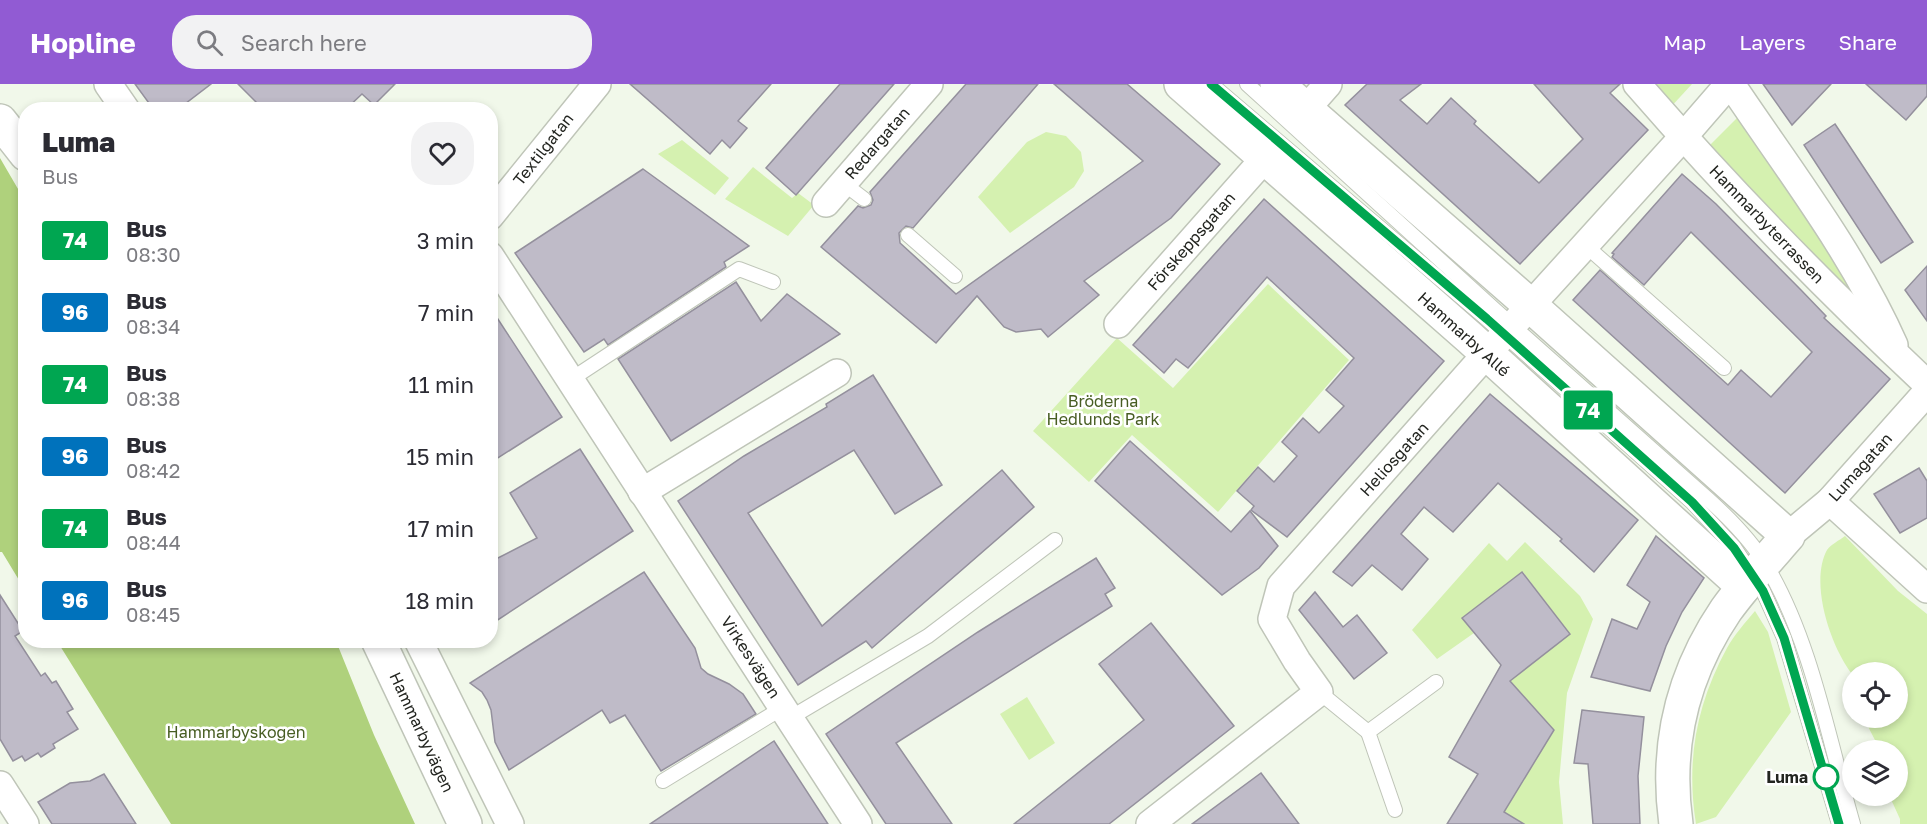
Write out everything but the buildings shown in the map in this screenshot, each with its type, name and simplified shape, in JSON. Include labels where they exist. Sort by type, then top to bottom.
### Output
[{"type":"street","points":[[108,84],[120,102]]},
{"type":"street","name":"Textilgatan","points":[[498,206],[597,84]]},
{"type":"street","name":"Redargatan","points":[[826,203],[853,191],[929,84]]},
{"type":"street","name":"Hammarby Allé","points":[[1181,84],[1265,158],[1509,330],[1788,536]]},
{"type":"street","name":"Hammarby Allé","points":[[1277,84],[1306,109],[1509,330],[1754,575]]},
{"type":"street","points":[[1306,109],[1328,84]]},
{"type":"street","name":"Hammarbyterrassen","points":[[1637,84],[1683,137],[1846,306],[1927,384]]},
{"type":"street","name":"Heliosgatan","points":[[1319,692],[1272,619],[1281,586],[1730,84]]},
{"type":"street","name":"Hammarbyterrassen","points":[[1730,84],[1823,219],[1873,297],[1901,359]]},
{"type":"street","points":[[0,99],[18,120]]},
{"type":"street","points":[[0,121],[18,144]]},
{"type":"street","name":"Förskeppsgatan","points":[[1118,324],[1265,158]]},
{"type":"street","name":"Virkesvägen","points":[[498,268],[858,824]]},
{"type":"street","points":[[642,492],[837,373]]},
{"type":"street","name":"Lumagatan","points":[[1788,536],[1830,501],[1927,392]]},
{"type":"street","points":[[1830,501],[1927,589]]},
{"type":"street","points":[[1676,824],[1671,778],[1673,748],[1687,690],[1711,635],[1754,575],[1788,536]]},
{"type":"street","name":"Hammarbyvägen","points":[[382,648],[465,824]]},
{"type":"street","points":[[422,648],[510,824]]},
{"type":"street","points":[[1152,823],[1319,692]]},
{"type":"street","points":[[0,785],[25,824]]},
{"type":"lane","points":[[1211,84],[1509,330]]},
{"type":"lane","points":[[1247,84],[1509,330]]},
{"type":"lane","points":[[908,235],[955,276]]},
{"type":"lane","points":[[1584,245],[1724,368]]},
{"type":"lane","points":[[570,380],[739,269],[773,282]]},
{"type":"lane","points":[[663,781],[928,636],[1055,540]]},
{"type":"lane","points":[[1754,575],[1784,638],[1839,824]]},
{"type":"lane","points":[[1754,575],[1786,604],[1802,647],[1853,824]]},
{"type":"lane","points":[[1368,732],[1436,682]]},
{"type":"lane","points":[[1319,692],[1368,732],[1395,810]]},
{"type":"green space","points":[[1648,84],[1692,84],[1669,109]]},
{"type":"green space","points":[[1740,115],[1803,208],[1859,301],[1708,147]]},
{"type":"green space","points":[[1046,132],[1066,136],[1081,152],[1084,171],[1074,187],[1010,233],[978,197],[1027,142]]},
{"type":"green space","points":[[682,140],[729,178],[715,195],[658,154]]},
{"type":"green space","points":[[0,158],[18,189],[18,578],[0,552]]},
{"type":"green space","points":[[753,167],[792,198],[798,193],[814,205],[788,236],[725,199]]},
{"type":"green space","name":"Bröderna Hedlunds Park","points":[[1268,284],[1349,360],[1218,512],[1132,435],[1089,482],[1033,431],[1117,338],[1173,388]]},
{"type":"green space","points":[[1845,536],[1898,591],[1927,614],[1927,824],[1900,824],[1894,806],[1908,806],[1908,740],[1875,740],[1869,728],[1908,728],[1908,662],[1844,662],[1830,632],[1821,597],[1822,564],[1828,548]]},
{"type":"green space","points":[[1525,542],[1580,596],[1593,619],[1567,693],[1559,782],[1563,824],[1524,824],[1504,812],[1554,730],[1510,681],[1570,634],[1523,572],[1462,618],[1474,633],[1437,659],[1412,630],[1489,543],[1507,561]]},
{"type":"green space","points":[[1755,611],[1768,632],[1791,712],[1716,817],[1696,824],[1692,778],[1696,734],[1701,712],[1716,669],[1727,648]]},
{"type":"green space","name":"Hammarbyskogen","points":[[61,648],[339,648],[374,735],[415,824],[171,824]]},
{"type":"green space","points":[[1027,697],[1055,743],[1029,760],[1000,714]]},
{"type":"bus line","name":"74","points":[[1211,84],[1487,319],[1715,525],[1746,564],[1776,618],[1784,638],[1839,824]]},
{"type":"place","name":"Luma","points":[[1826,777]]}]
